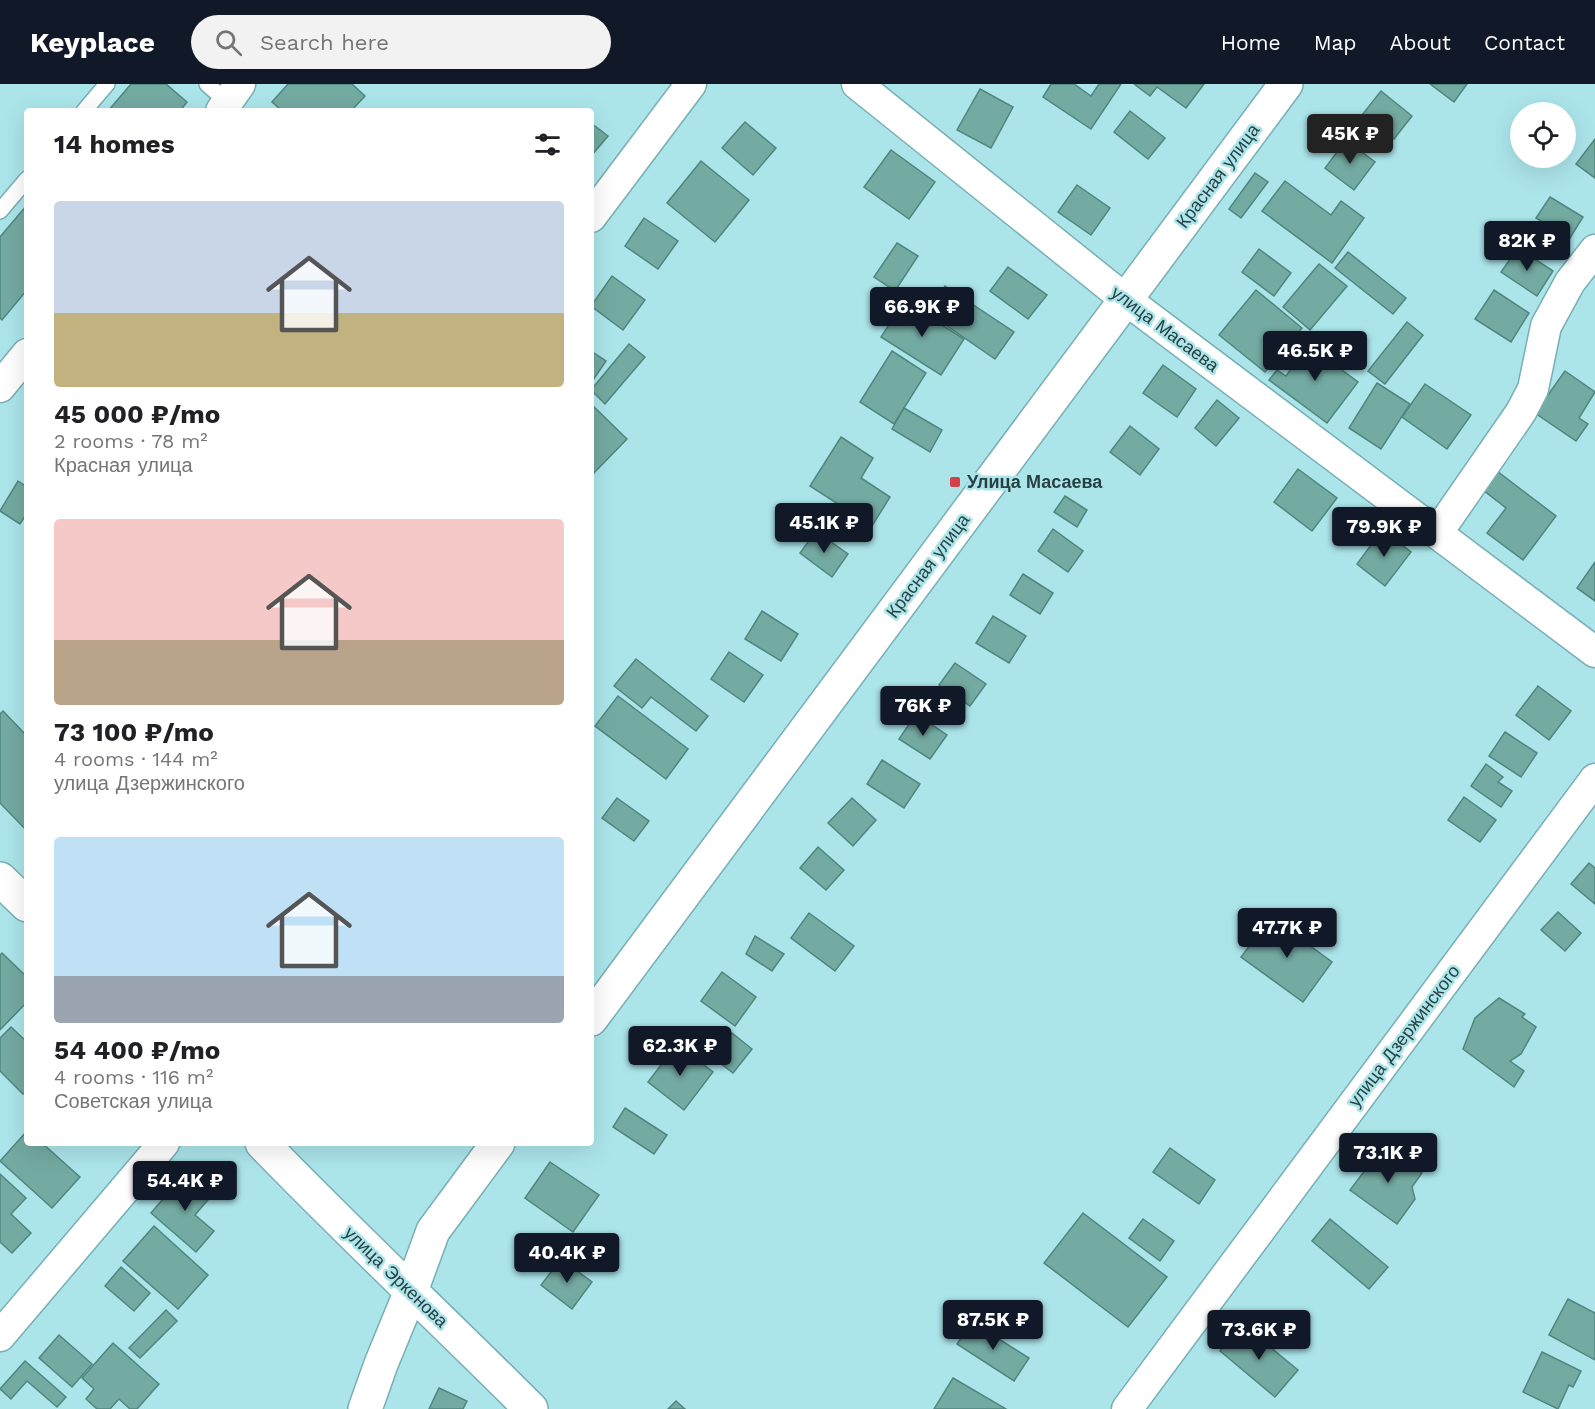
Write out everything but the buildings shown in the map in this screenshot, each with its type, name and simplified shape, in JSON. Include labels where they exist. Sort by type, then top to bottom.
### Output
[{"type":"street","points":[[594,213],[691,84]]},
{"type":"street","name":"улица Масаева","points":[[857,84],[1125,299],[1595,652]]},
{"type":"street","name":"Красная улица","points":[[594,1014],[1286,84]]},
{"type":"street","points":[[1438,532],[1521,412],[1533,389],[1546,326],[1570,282],[1595,250]]},
{"type":"street","points":[[0,387],[24,358]]},
{"type":"street","name":"улица Дзержинского","points":[[1128,1409],[1595,779]]},
{"type":"street","points":[[0,879],[24,902]]},
{"type":"street","points":[[0,1336],[161,1146]]},
{"type":"street","name":"улица Эркенова","points":[[265,1146],[350,1233],[531,1409]]},
{"type":"street","points":[[365,1409],[433,1231],[496,1146]]},
{"type":"lane","points":[[87,108],[107,84]]},
{"type":"lane","points":[[0,211],[24,183]]},
{"type":"place","name":"Улица Масаева","points":[[955,482]]}]
